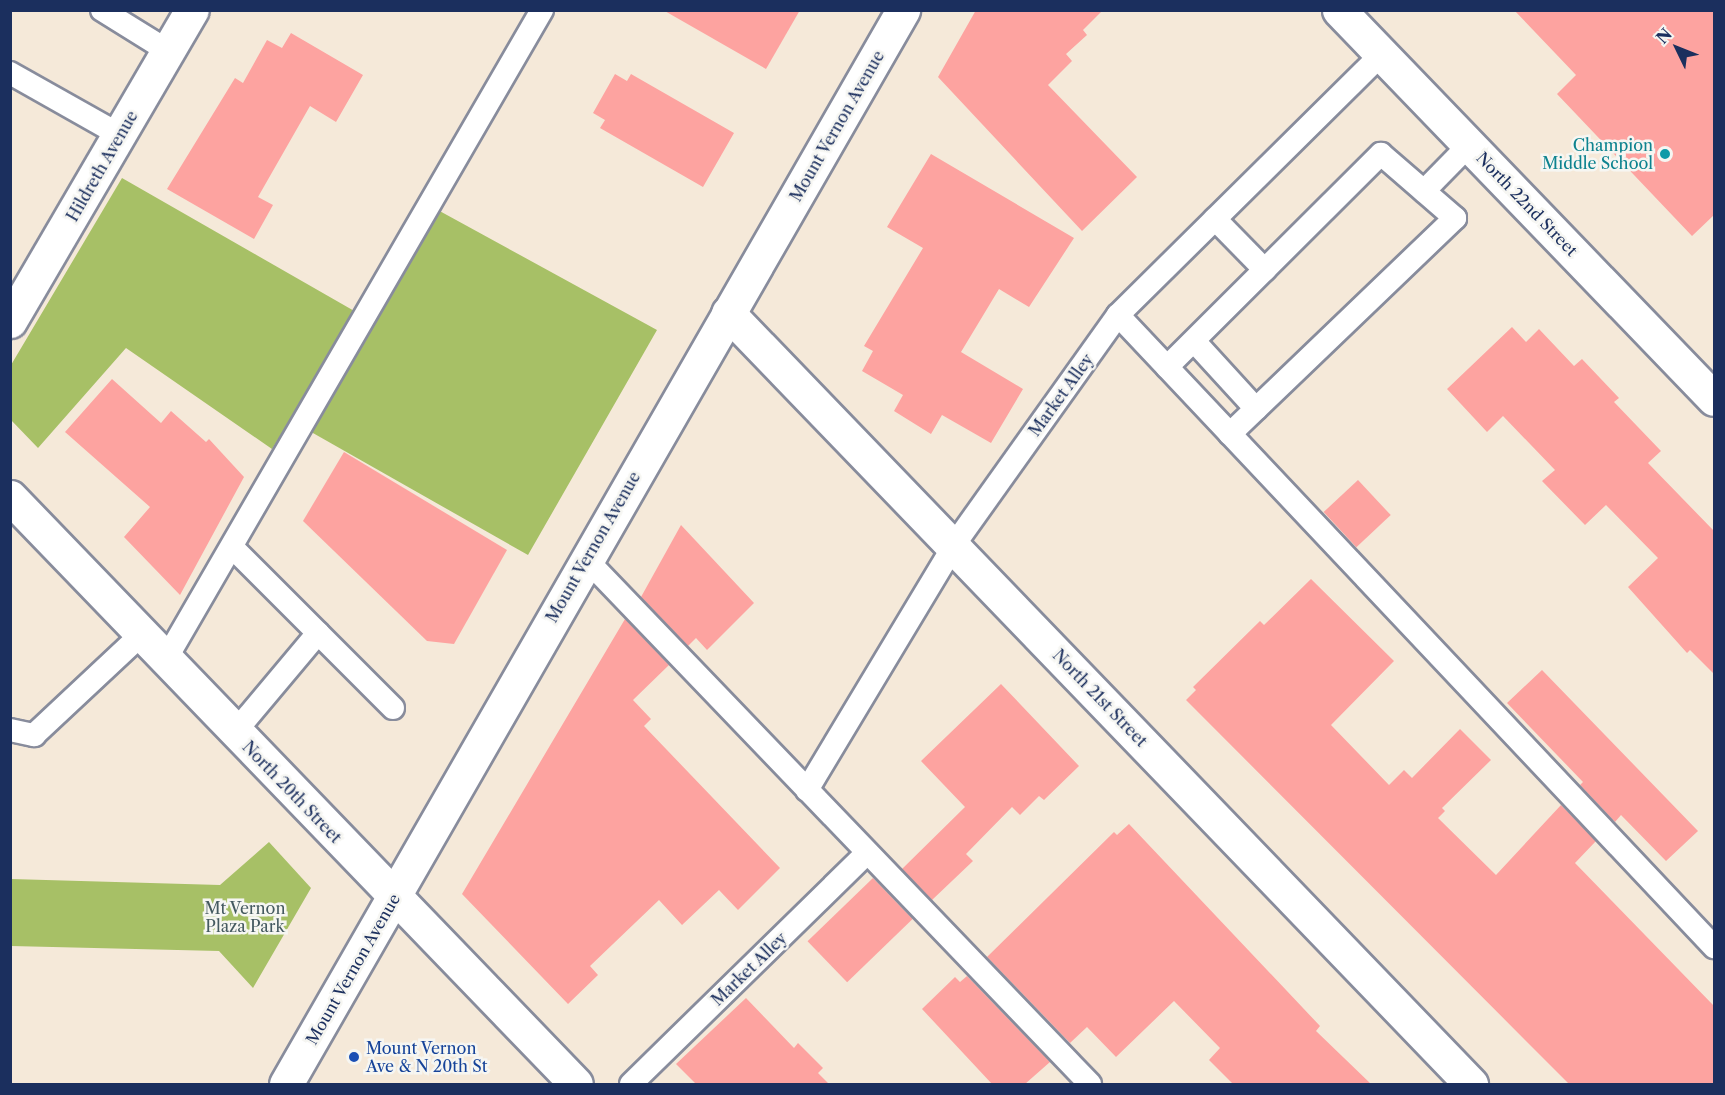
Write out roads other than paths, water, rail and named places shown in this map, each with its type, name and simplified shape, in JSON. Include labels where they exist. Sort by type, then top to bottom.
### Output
[{"type":"street","name":"Hildreth Avenue","points":[[10,321],[192,10]]},
{"type":"street","name":"Mount Vernon Avenue","points":[[286,1084],[903,10]]},
{"type":"street","name":"North 22nd Street","points":[[1339,10],[1714,399]]},
{"type":"street","name":"North 21st Street","points":[[728,313],[1471,1084]]},
{"type":"street","name":"North 20th Street","points":[[10,497],[394,898],[576,1084]]},
{"type":"lane","points":[[102,10],[168,51]]},
{"type":"lane","points":[[166,660],[542,10]]},
{"type":"lane","name":"Market Alley","points":[[807,790],[954,545],[1118,315],[1382,54]]},
{"type":"lane","points":[[10,73],[120,135]]},
{"type":"lane","points":[[1424,191],[1469,145]]},
{"type":"lane","points":[[1167,368],[1381,154],[1455,218],[1230,434]]},
{"type":"lane","points":[[1215,219],[1265,270]]},
{"type":"lane","points":[[1118,315],[1714,947]]},
{"type":"lane","points":[[1194,341],[1256,409]]},
{"type":"lane","points":[[232,547],[393,708]]},
{"type":"lane","points":[[586,559],[1090,1084]]},
{"type":"lane","points":[[235,732],[318,633]]},
{"type":"lane","points":[[10,730],[34,735],[141,634]]},
{"type":"lane","name":"Market Alley","points":[[631,1084],[867,853]]},
{"type":"place","name":"Champion Middle School","points":[[1665,154]]},
{"type":"place","name":"Mount Vernon Ave & N 20th St","points":[[354,1057]]},
{"type":"park label","name":"Mt Vernon Plaza Park","points":[[245,917]]}]
